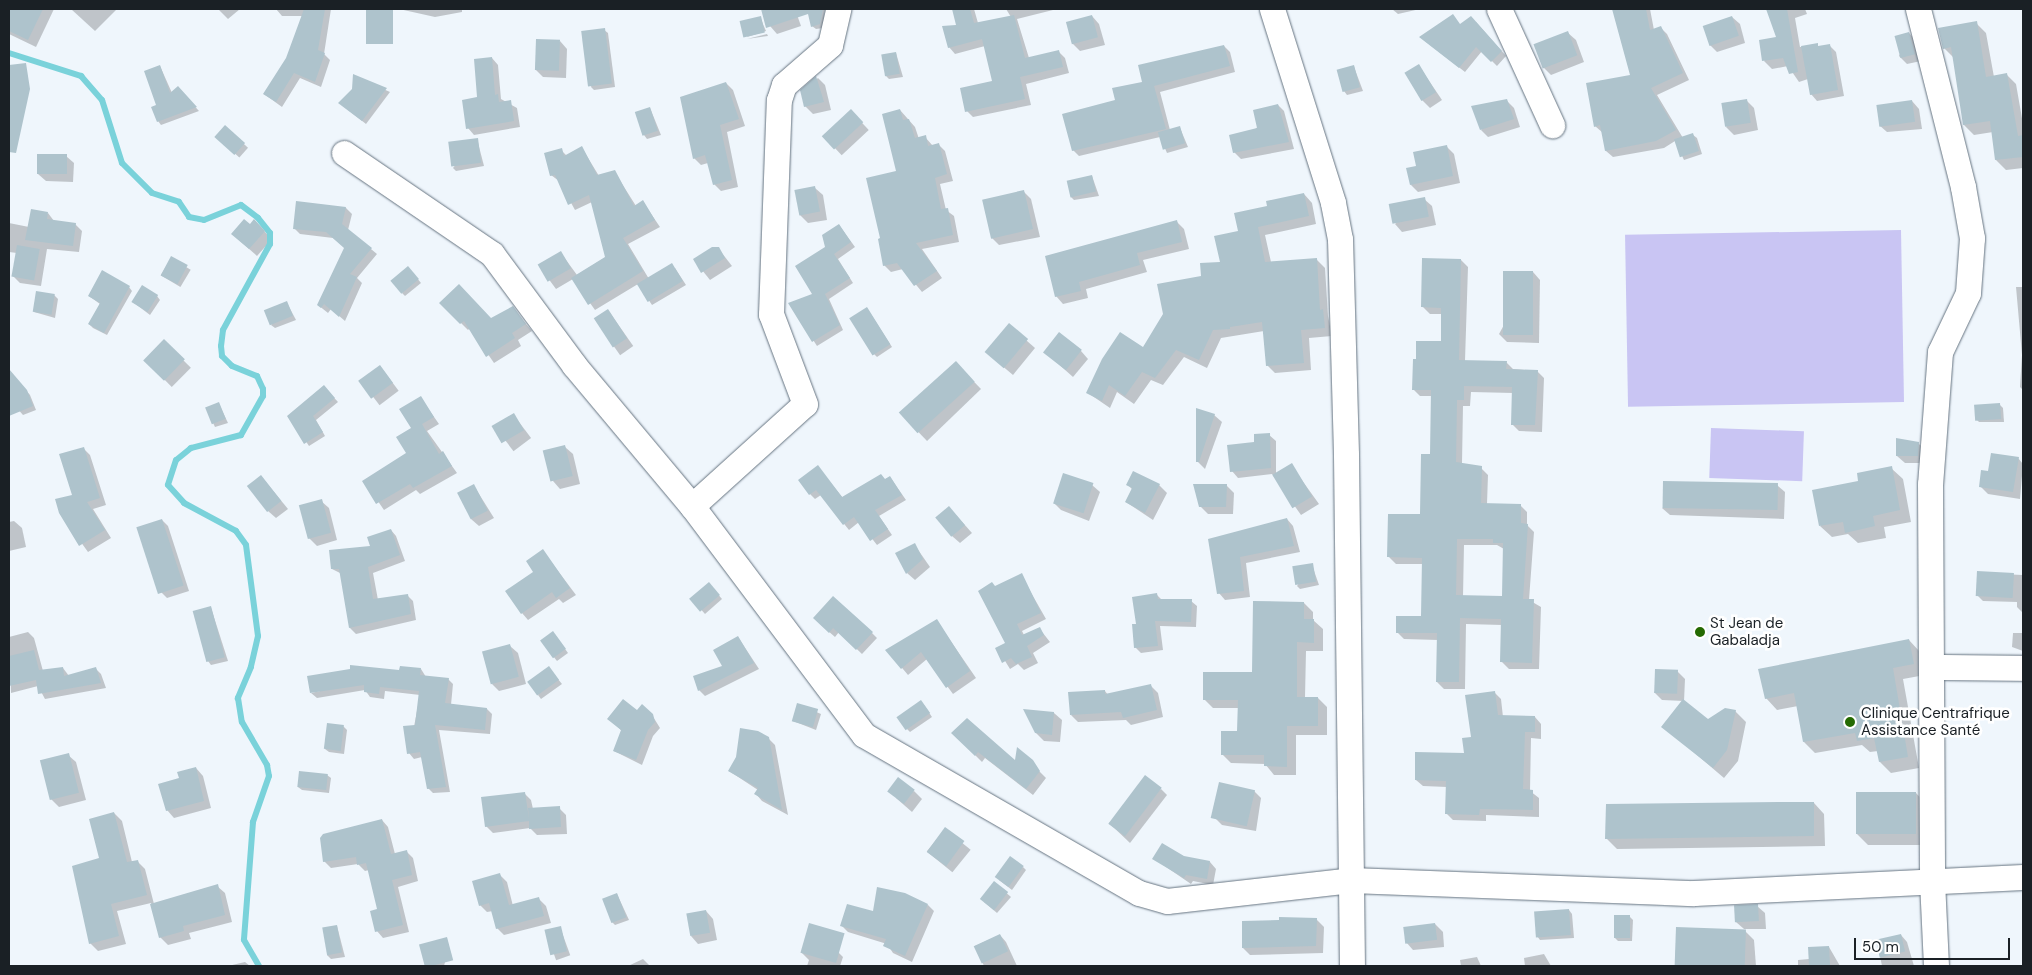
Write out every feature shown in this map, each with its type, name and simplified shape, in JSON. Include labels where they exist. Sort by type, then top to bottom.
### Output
[{"type":"street","points":[[692,506],[805,404],[770,314],[779,100],[784,85],[830,45],[838,9]]},
{"type":"street","points":[[1272,9],[1333,202],[1340,239],[1346,455],[1352,966]]},
{"type":"street","points":[[1499,9],[1552,125]]},
{"type":"street","points":[[1918,9],[1965,197],[1972,238],[1968,293],[1940,352],[1930,484],[1933,667],[1932,881],[1936,966]]},
{"type":"street","points":[[344,153],[485,246],[574,365],[692,506],[854,723],[871,741],[1138,893],[1167,901],[1351,880],[1694,894],[2023,878]]},
{"type":"street","points":[[1933,667],[2023,668]]},
{"type":"shaded area","points":[[1901,230],[1904,402],[1628,407],[1625,235]]},
{"type":"shaded area","points":[[1711,428],[1804,431],[1802,481],[1709,478]]},
{"type":"building","points":[[9,9],[43,9],[28,40],[9,31]]},
{"type":"building","points":[[304,9],[325,9],[318,50],[325,53],[315,82],[294,73],[276,102],[263,94],[286,58]]},
{"type":"building","points":[[366,9],[393,9],[393,44],[366,44]]},
{"type":"building","points":[[761,9],[823,9],[820,24],[811,27],[808,14],[766,28]]},
{"type":"building","points":[[952,9],[970,9],[974,23],[1014,15],[1025,58],[1059,50],[1063,67],[1020,77],[1025,99],[965,112],[960,88],[992,81],[982,39],[948,48],[942,26],[956,25]]},
{"type":"building","points":[[1612,9],[1646,9],[1650,30],[1661,26],[1683,73],[1651,88],[1676,130],[1656,141],[1605,151],[1600,125],[1594,127],[1586,83],[1630,75]]},
{"type":"building","points":[[1766,9],[1787,9],[1798,72],[1789,74],[1783,58],[1762,61],[1759,40],[1776,37]]},
{"type":"building","points":[[1453,14],[1460,24],[1471,16],[1502,51],[1491,62],[1476,47],[1459,68],[1419,37]]},
{"type":"building","points":[[1092,15],[1098,37],[1072,44],[1066,22]]},
{"type":"building","points":[[761,16],[765,33],[743,38],[740,21]]},
{"type":"building","points":[[1732,16],[1739,36],[1710,46],[1703,26]]},
{"type":"building","points":[[1977,21],[1986,77],[2007,73],[2018,136],[2023,135],[2023,157],[1995,160],[1990,121],[1963,125],[1951,47],[1943,49],[1938,28]]},
{"type":"building","points":[[605,28],[612,84],[588,87],[581,31]]},
{"type":"building","points":[[1568,31],[1577,55],[1543,69],[1533,44]]},
{"type":"building","points":[[1909,32],[1915,54],[1900,58],[1895,36]]},
{"type":"building","points":[[536,39],[560,40],[559,71],[535,70]]},
{"type":"building","points":[[1818,43],[1818,46],[1830,44],[1838,90],[1810,95],[1801,46]]},
{"type":"building","points":[[1224,45],[1230,66],[1154,86],[1166,129],[1072,151],[1062,114],[1115,100],[1112,88],[1142,82],[1138,65]]},
{"type":"building","points":[[896,52],[900,74],[885,76],[881,55]]},
{"type":"building","points":[[492,57],[495,95],[498,94],[499,102],[511,100],[514,121],[466,129],[462,100],[477,97],[474,59]]},
{"type":"building","points":[[26,63],[30,89],[16,153],[9,152],[9,65]]},
{"type":"building","points":[[1419,64],[1436,92],[1421,101],[1404,73]]},
{"type":"building","points":[[160,65],[170,93],[178,86],[197,107],[157,122],[151,107],[156,105],[144,71]]},
{"type":"building","points":[[1354,65],[1360,87],[1343,92],[1337,70]]},
{"type":"building","points":[[353,74],[387,88],[362,121],[338,103],[352,89]]},
{"type":"building","points":[[816,76],[824,102],[804,107],[800,90]]},
{"type":"building","points":[[726,82],[739,119],[720,125],[732,180],[713,185],[705,155],[693,159],[680,97]]},
{"type":"building","points":[[1507,99],[1514,119],[1480,130],[1471,106]]},
{"type":"building","points":[[1747,99],[1751,123],[1725,127],[1721,103]]},
{"type":"building","points":[[1912,100],[1915,122],[1879,127],[1876,105]]},
{"type":"building","points":[[1278,104],[1289,142],[1233,153],[1229,135],[1257,128],[1253,110]]},
{"type":"building","points":[[650,107],[658,131],[643,136],[635,112]]},
{"type":"building","points":[[851,109],[863,122],[834,149],[822,136]]},
{"type":"building","points":[[900,109],[903,120],[909,119],[915,138],[926,135],[928,146],[939,143],[947,174],[935,178],[941,209],[948,208],[953,235],[916,243],[937,271],[914,286],[897,263],[883,266],[878,239],[880,238],[866,178],[896,171],[882,114]]},
{"type":"building","points":[[225,125],[245,143],[234,155],[214,137]]},
{"type":"building","points":[[1180,126],[1185,143],[1163,150],[1158,132]]},
{"type":"building","points":[[1693,133],[1699,151],[1680,157],[1674,139]]},
{"type":"building","points":[[478,138],[481,163],[451,166],[448,142]]},
{"type":"building","points":[[1447,145],[1453,176],[1410,185],[1406,168],[1416,166],[1413,152]]},
{"type":"building","points":[[582,146],[597,175],[615,170],[634,206],[643,200],[655,220],[623,238],[643,271],[588,305],[571,278],[605,257],[589,195],[568,205],[555,175],[550,176],[544,153],[562,148],[564,156]]},
{"type":"building","points":[[37,154],[67,154],[67,174],[37,174]]},
{"type":"building","points":[[1092,175],[1096,192],[1070,197],[1067,181]]},
{"type":"building","points":[[815,186],[820,212],[799,216],[794,190]]},
{"type":"building","points":[[1024,190],[1033,229],[991,239],[982,200]]},
{"type":"building","points":[[1304,193],[1309,216],[1258,227],[1265,262],[1317,258],[1320,310],[1323,309],[1325,328],[1301,330],[1304,363],[1266,366],[1262,322],[1230,327],[1230,329],[1213,330],[1199,360],[1176,350],[1155,378],[1142,372],[1125,396],[1109,385],[1102,401],[1086,393],[1102,359],[1120,332],[1143,347],[1163,314],[1157,284],[1201,276],[1200,263],[1220,262],[1214,236],[1238,231],[1234,213],[1267,206],[1266,201]]},
{"type":"building","points":[[1425,197],[1429,217],[1392,224],[1389,204]]},
{"type":"building","points":[[296,201],[346,207],[342,224],[372,248],[350,274],[357,277],[339,317],[324,304],[321,308],[317,305],[344,248],[326,232],[293,229]]},
{"type":"building","points":[[31,209],[48,212],[47,219],[76,223],[73,246],[25,240]]},
{"type":"building","points":[[244,219],[250,224],[254,219],[265,231],[249,249],[231,234]]},
{"type":"building","points":[[1177,220],[1182,242],[1137,253],[1140,265],[1079,282],[1081,291],[1055,297],[1045,256]]},
{"type":"building","points":[[839,224],[851,242],[834,254],[850,278],[825,294],[840,325],[812,342],[788,303],[812,294],[795,266],[825,247],[822,235]]},
{"type":"building","points":[[17,245],[40,249],[34,281],[11,277]]},
{"type":"building","points":[[712,247],[719,247],[725,258],[701,273],[693,259]]},
{"type":"building","points":[[561,251],[571,268],[548,282],[538,264]]},
{"type":"building","points":[[171,256],[188,265],[177,284],[161,275]]},
{"type":"building","points":[[1422,258],[1461,259],[1459,360],[1507,361],[1506,369],[1538,370],[1535,425],[1511,425],[1512,387],[1464,386],[1464,400],[1457,400],[1456,462],[1482,466],[1481,503],[1521,504],[1521,523],[1528,524],[1523,599],[1534,599],[1532,663],[1500,662],[1501,619],[1460,618],[1459,682],[1436,682],[1437,633],[1396,633],[1396,616],[1421,616],[1422,558],[1387,557],[1388,514],[1420,514],[1421,454],[1430,454],[1431,390],[1412,390],[1413,359],[1416,359],[1416,341],[1441,341],[1441,308],[1421,307]],"holes":[[[1457,539],[1493,539],[1493,543],[1503,543],[1502,596],[1456,595]]]},
{"type":"building","points":[[672,263],[683,281],[648,302],[637,284]]},
{"type":"building","points":[[408,266],[419,279],[401,294],[390,281]]},
{"type":"building","points":[[102,270],[130,286],[104,333],[88,324],[100,303],[88,296]]},
{"type":"building","points":[[1503,271],[1533,271],[1533,335],[1503,335]]},
{"type":"building","points":[[459,284],[491,318],[513,306],[526,324],[512,333],[515,338],[486,357],[464,321],[460,324],[439,303]]},
{"type":"building","points":[[142,285],[158,295],[148,312],[131,302]]},
{"type":"building","points":[[36,291],[55,294],[51,315],[33,312]]},
{"type":"building","points":[[287,301],[293,316],[270,325],[264,310]]},
{"type":"building","points":[[867,307],[890,344],[873,355],[849,318]]},
{"type":"building","points":[[608,309],[627,338],[613,348],[594,318]]},
{"type":"building","points":[[1009,323],[1028,339],[1004,368],[985,352]]},
{"type":"building","points":[[1059,332],[1082,350],[1066,370],[1043,352]]},
{"type":"building","points":[[164,339],[185,359],[164,381],[143,361]]},
{"type":"building","points":[[956,361],[975,382],[918,433],[899,413]]},
{"type":"building","points":[[380,365],[393,383],[371,399],[358,381]]},
{"type":"building","points":[[9,369],[27,390],[33,406],[9,416]]},
{"type":"building","points":[[324,385],[335,398],[313,416],[323,432],[304,444],[287,416]]},
{"type":"building","points":[[421,396],[434,417],[422,424],[439,454],[443,451],[452,466],[413,488],[410,484],[376,504],[362,481],[406,453],[396,437],[411,428],[399,409]]},
{"type":"building","points":[[219,402],[226,419],[212,424],[205,408]]},
{"type":"building","points":[[2000,403],[2001,419],[1975,421],[1974,405]]},
{"type":"building","points":[[1196,408],[1215,414],[1199,462],[1196,462]]},
{"type":"building","points":[[514,413],[524,430],[501,443],[491,426]]},
{"type":"building","points":[[1270,433],[1271,468],[1230,472],[1227,445],[1254,442],[1254,434]]},
{"type":"building","points":[[1896,438],[1919,442],[1918,456],[1896,456]]},
{"type":"building","points":[[565,445],[573,476],[550,482],[543,451]]},
{"type":"building","points":[[84,447],[100,498],[87,502],[105,530],[79,546],[59,513],[55,499],[72,495],[59,454]]},
{"type":"building","points":[[1991,453],[2019,457],[2013,492],[1979,487],[1981,470],[1988,471]]},
{"type":"building","points":[[1292,463],[1312,496],[1292,508],[1272,475]]},
{"type":"building","points":[[818,465],[842,497],[881,474],[885,479],[890,476],[902,495],[875,510],[888,529],[870,541],[854,517],[843,525],[816,490],[809,495],[798,480]]},
{"type":"building","points":[[1892,466],[1900,510],[1873,516],[1875,526],[1845,533],[1843,522],[1819,526],[1812,490],[1858,481],[1857,473]]},
{"type":"building","points":[[1133,471],[1160,484],[1145,513],[1125,502],[1132,488],[1126,485]]},
{"type":"building","points":[[1063,473],[1093,483],[1084,513],[1053,503]]},
{"type":"building","points":[[261,475],[281,501],[267,512],[247,486]]},
{"type":"building","points":[[1663,481],[1778,483],[1778,510],[1663,508]]},
{"type":"building","points":[[474,484],[488,511],[471,519],[457,493]]},
{"type":"building","points":[[1193,484],[1227,484],[1226,507],[1199,507]]},
{"type":"building","points":[[322,499],[331,533],[308,539],[299,505]]},
{"type":"building","points":[[949,506],[965,525],[951,537],[935,518]]},
{"type":"building","points":[[1287,518],[1294,546],[1240,557],[1244,591],[1217,594],[1208,539]]},
{"type":"building","points":[[162,519],[184,586],[158,594],[136,527]]},
{"type":"building","points":[[391,529],[400,555],[368,567],[373,599],[408,594],[411,614],[349,628],[339,569],[331,569],[329,550],[370,546],[367,537]]},
{"type":"building","points":[[915,543],[923,559],[906,574],[895,553]]},
{"type":"building","points":[[543,549],[570,588],[556,598],[552,592],[521,614],[505,591],[533,572],[526,561]]},
{"type":"building","points":[[1313,563],[1316,582],[1295,585],[1292,566]]},
{"type":"building","points":[[1977,571],[2014,573],[2013,598],[1976,596]]},
{"type":"building","points":[[1022,573],[1041,613],[1017,624],[1022,635],[1040,627],[1044,635],[1027,646],[1032,657],[1016,664],[1011,658],[1002,663],[995,648],[1005,643],[978,591],[992,582],[995,586]]},
{"type":"building","points":[[709,582],[720,595],[700,612],[689,599]]},
{"type":"building","points":[[1157,593],[1158,599],[1192,599],[1191,622],[1155,621],[1158,646],[1134,648],[1132,624],[1136,624],[1132,597]]},
{"type":"building","points":[[833,596],[873,632],[856,650],[833,628],[829,633],[813,618]]},
{"type":"building","points":[[1253,601],[1304,602],[1304,619],[1314,619],[1314,643],[1297,642],[1297,697],[1318,697],[1318,726],[1287,726],[1287,767],[1264,766],[1264,755],[1221,755],[1221,731],[1237,731],[1238,700],[1203,700],[1203,672],[1252,672]]},
{"type":"building","points":[[211,606],[225,657],[206,662],[193,611]]},
{"type":"building","points":[[937,619],[970,671],[946,688],[921,652],[901,669],[885,650]]},
{"type":"building","points":[[553,631],[566,649],[553,658],[540,640]]},
{"type":"building","points":[[738,636],[754,663],[698,691],[693,676],[722,666],[713,650]]},
{"type":"building","points":[[1909,639],[1914,664],[1893,668],[1908,757],[1879,762],[1874,738],[1857,741],[1855,733],[1803,742],[1794,693],[1765,699],[1758,669]]},
{"type":"building","points":[[510,644],[519,677],[491,684],[482,652]]},
{"type":"building","points":[[34,650],[39,670],[63,667],[64,676],[96,667],[101,683],[38,694],[36,680],[9,686],[9,656]]},
{"type":"building","points":[[350,665],[399,670],[400,666],[421,668],[420,675],[449,678],[445,703],[487,708],[485,730],[435,725],[446,787],[427,789],[420,752],[407,754],[403,726],[415,725],[419,691],[380,687],[379,694],[364,692],[364,685],[310,693],[307,676],[350,669]]},
{"type":"building","points":[[549,666],[559,680],[537,696],[527,682]]},
{"type":"building","points":[[1655,669],[1678,670],[1677,694],[1654,693]]},
{"type":"building","points":[[1151,684],[1157,710],[1123,718],[1121,712],[1070,715],[1068,692],[1105,690],[1105,694]]},
{"type":"building","points":[[1495,691],[1498,715],[1535,716],[1535,732],[1525,732],[1523,789],[1533,790],[1533,810],[1480,809],[1479,815],[1445,814],[1446,781],[1415,780],[1415,752],[1464,753],[1462,738],[1471,737],[1465,695]]},
{"type":"building","points":[[623,699],[637,710],[642,704],[653,714],[655,722],[648,730],[636,760],[613,751],[621,730],[607,719]]},
{"type":"building","points":[[1683,699],[1708,719],[1725,708],[1736,710],[1727,750],[1713,768],[1661,727]]},
{"type":"building","points":[[921,700],[930,713],[906,730],[896,717]]},
{"type":"building","points":[[797,703],[818,709],[813,727],[792,721]]},
{"type":"building","points":[[1023,709],[1054,712],[1052,735],[1035,733]]},
{"type":"building","points":[[967,718],[1015,760],[1017,747],[1033,760],[1040,771],[1026,789],[978,752],[975,756],[951,733]]},
{"type":"building","points":[[327,723],[344,725],[341,751],[324,749]]},
{"type":"building","points":[[740,728],[758,731],[769,737],[782,810],[754,794],[758,788],[728,771],[736,757]]},
{"type":"building","points":[[69,753],[79,793],[50,800],[40,760]]},
{"type":"building","points":[[196,767],[204,801],[166,811],[158,784],[179,778],[177,772]]},
{"type":"building","points":[[299,771],[328,774],[326,790],[297,787]]},
{"type":"building","points":[[1145,775],[1162,788],[1125,836],[1108,824]]},
{"type":"building","points":[[898,777],[915,790],[904,804],[887,791]]},
{"type":"building","points":[[1219,782],[1255,790],[1247,826],[1211,818]]},
{"type":"building","points":[[525,792],[529,819],[528,808],[560,806],[561,827],[529,829],[529,821],[485,827],[481,797]]},
{"type":"building","points":[[1856,792],[1916,792],[1916,834],[1856,834]]},
{"type":"building","points":[[1814,802],[1814,836],[1605,839],[1606,804]]},
{"type":"building","points":[[114,812],[127,862],[138,860],[147,895],[111,904],[119,936],[89,944],[72,866],[99,858],[89,819]]},
{"type":"building","points":[[382,819],[391,854],[407,850],[412,875],[392,880],[403,925],[375,932],[370,911],[377,909],[366,863],[357,865],[356,857],[323,862],[320,838],[323,834]]},
{"type":"building","points":[[945,827],[964,841],[946,866],[927,852]]},
{"type":"building","points":[[1162,843],[1184,856],[1210,861],[1207,879],[1186,875],[1184,878],[1152,859]]},
{"type":"building","points":[[1010,856],[1024,866],[1008,887],[995,877]]},
{"type":"building","points":[[500,873],[509,905],[539,897],[544,916],[496,929],[489,903],[479,906],[472,881]]},
{"type":"building","points":[[994,881],[1008,892],[994,910],[980,899]]},
{"type":"building","points":[[218,884],[225,915],[183,926],[184,931],[159,938],[150,904]]},
{"type":"building","points":[[877,887],[905,893],[928,904],[905,956],[883,946],[886,939],[840,926],[847,904],[873,911]]},
{"type":"building","points":[[617,893],[626,917],[611,923],[602,899]]},
{"type":"building","points":[[1758,904],[1759,921],[1735,922],[1734,905]]},
{"type":"building","points":[[1569,909],[1571,935],[1536,937],[1534,911]]},
{"type":"building","points":[[706,910],[710,933],[690,936],[686,913]]},
{"type":"building","points":[[1614,915],[1630,915],[1630,938],[1614,938]]},
{"type":"building","points":[[1279,917],[1317,918],[1316,946],[1242,948],[1242,921],[1279,920]]},
{"type":"building","points":[[809,923],[845,933],[836,963],[800,953]]},
{"type":"building","points":[[1435,923],[1437,940],[1405,944],[1403,927]]},
{"type":"building","points":[[337,925],[342,953],[327,955],[322,928]]},
{"type":"building","points":[[561,926],[567,951],[550,955],[544,930]]},
{"type":"building","points":[[1676,927],[1746,929],[1745,966],[1675,966]]},
{"type":"building","points":[[1000,934],[1008,951],[982,963],[974,946]]},
{"type":"building","points":[[1901,934],[1905,952],[1880,957],[1876,940]]},
{"type":"building","points":[[447,937],[453,960],[425,966],[419,945]]},
{"type":"building","points":[[1829,946],[1830,966],[1809,966],[1808,947]]},
{"type":"waterway","points":[[9,53],[81,76],[102,100],[122,163],[152,193],[179,202],[189,217],[204,220],[241,205],[258,218],[270,233],[270,244],[223,330],[221,346],[222,356],[232,366],[257,376],[263,389],[263,396],[241,435],[191,448],[176,460],[168,485],[184,503],[236,531],[246,545],[258,636],[251,667],[238,698],[242,722],[267,765],[269,776],[253,822],[244,940],[259,966]]},
{"type":"place","name":"St Jean de Gabaladja","points":[[1700,632]]},
{"type":"place","name":"Clinique Centrafrique Assistance Santé","points":[[1850,722]]}]
